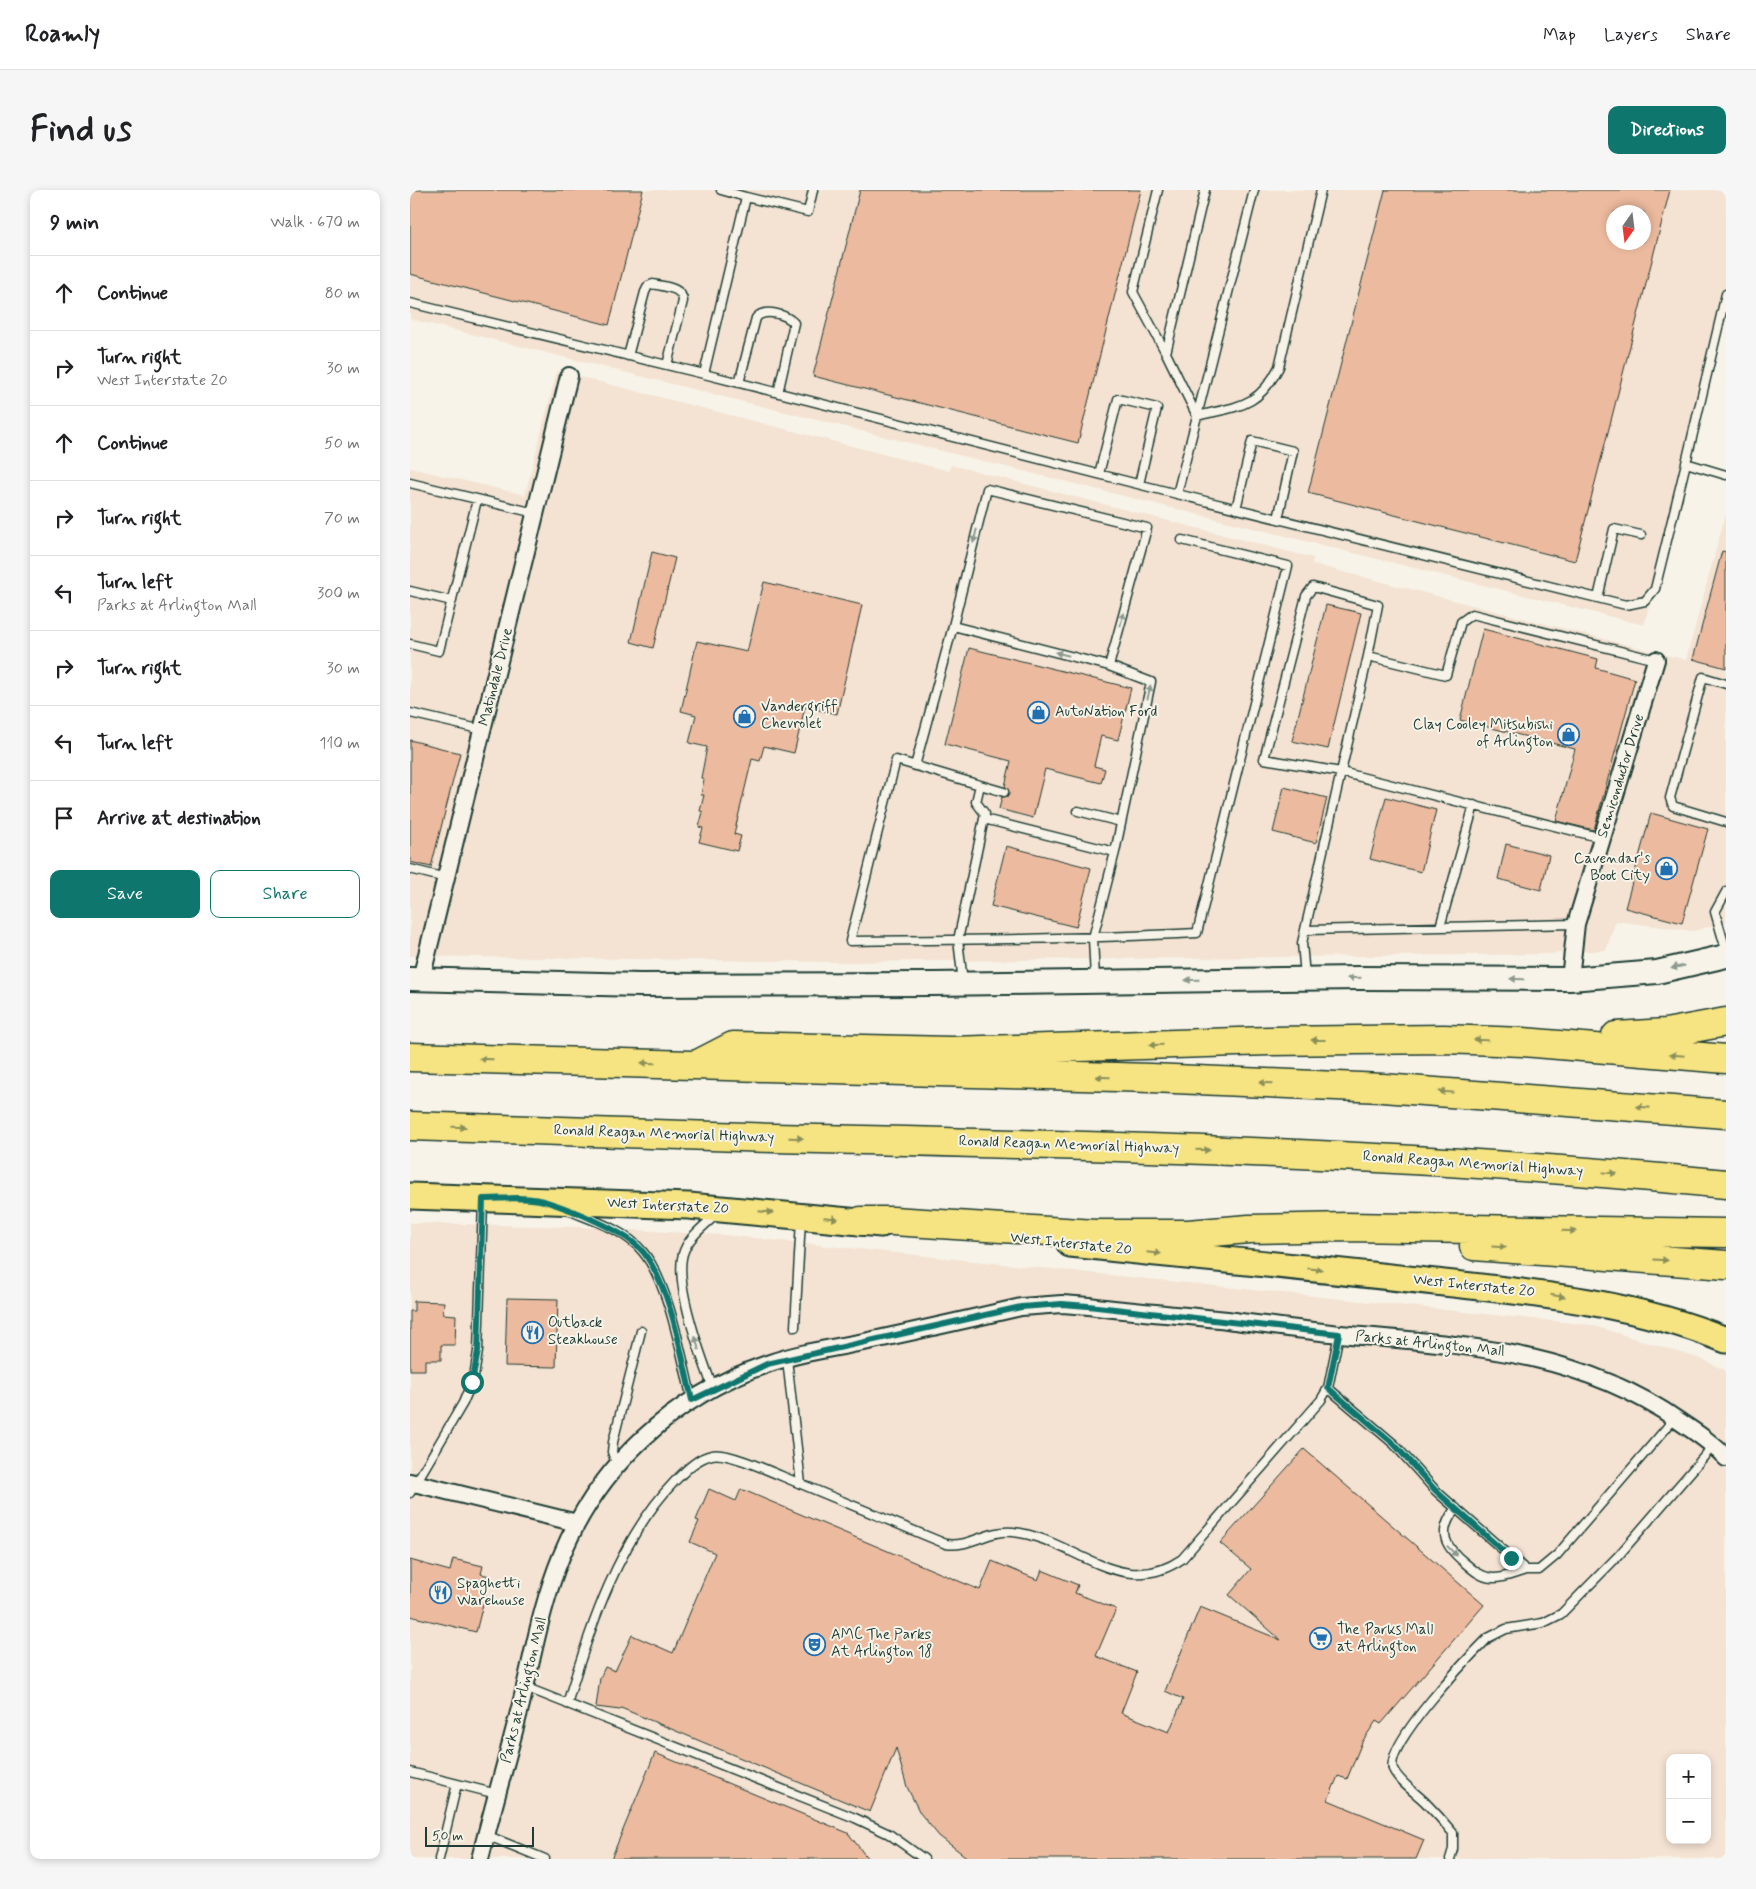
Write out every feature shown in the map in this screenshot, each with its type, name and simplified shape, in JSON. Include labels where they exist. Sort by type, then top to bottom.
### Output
[{"type":"highway","points":[[1523,1042],[1666,1033],[1726,1022]]},
{"type":"highway","points":[[697,1065],[733,1046],[951,1050],[1270,1041],[1444,1040],[1523,1042],[1726,1059]]},
{"type":"highway","points":[[410,1056],[1383,1088],[1726,1114]]},
{"type":"highway","name":"Ronald Reagan Memorial Highway","points":[[410,1126],[1067,1144],[1323,1154],[1606,1172],[1726,1184]]},
{"type":"highway","points":[[862,1221],[894,1221],[1096,1234],[1188,1234],[1255,1238],[1340,1237],[1418,1241],[1726,1265]]},
{"type":"highway","points":[[1188,1234],[1249,1229],[1348,1227],[1726,1233]]},
{"type":"main road","points":[[416,979],[640,985],[964,984],[1305,978],[1570,979],[1657,972],[1726,956]]},
{"type":"main road","name":"West Interstate 20","points":[[410,1196],[724,1208],[862,1221],[1559,1296],[1655,1315],[1726,1340]]},
{"type":"street","name":"Matindale Drive","points":[[416,979],[446,878],[569,376]]},
{"type":"street","name":"Semiconductor Drive","points":[[1570,979],[1576,924],[1656,660]]},
{"type":"street","name":"Parks at Arlington Mall","points":[[480,1859],[545,1604],[560,1558],[577,1524],[600,1487],[646,1435],[692,1400],[713,1388],[767,1364],[1021,1307],[1062,1304],[1454,1345],[1504,1351],[1532,1357],[1581,1371],[1627,1388],[1714,1445],[1726,1458]]},
{"type":"street","points":[[412,1486],[577,1524]]},
{"type":"lane","points":[[721,190],[808,212],[813,190]]},
{"type":"lane","points":[[1158,190],[1133,292],[1197,416]]},
{"type":"lane","points":[[1166,353],[1206,190]]},
{"type":"lane","points":[[1177,494],[1254,190]]},
{"type":"lane","points":[[1197,416],[1245,404],[1258,397],[1269,386],[1279,367],[1321,190]]},
{"type":"lane","points":[[704,374],[746,197]]},
{"type":"lane","points":[[628,356],[648,286],[653,284],[679,290],[683,301],[667,366]]},
{"type":"lane","points":[[410,303],[704,374],[1626,605],[1645,601],[1655,589],[1726,294]]},
{"type":"lane","points":[[739,383],[756,318],[759,314],[765,312],[789,318],[794,328],[778,393]]},
{"type":"lane","points":[[1099,474],[1118,399],[1157,408],[1139,484]]},
{"type":"lane","points":[[1236,508],[1252,441],[1293,451],[1278,519]]},
{"type":"lane","points":[[1686,463],[1726,475]]},
{"type":"lane","points":[[410,483],[535,513]]},
{"type":"lane","points":[[915,766],[953,626],[987,489],[1147,528],[1109,666]]},
{"type":"lane","points":[[410,644],[439,651],[477,500]]},
{"type":"lane","points":[[1598,598],[1614,529],[1641,535]]},
{"type":"lane","points":[[1004,792],[896,760],[850,941],[1093,938],[1197,933],[1288,566],[1182,540]]},
{"type":"lane","points":[[1305,978],[1302,943],[1306,930],[1341,772],[1368,656],[1378,604],[1313,587],[1306,596],[1264,759],[1341,772],[1602,838]]},
{"type":"lane","points":[[410,591],[452,601]]},
{"type":"lane","points":[[1368,656],[1446,675],[1461,622],[1472,614],[1656,660]]},
{"type":"lane","points":[[953,626],[1109,666],[1152,682],[1115,852],[1093,938],[1095,981]]},
{"type":"lane","points":[[1726,684],[1703,677],[1670,798],[1673,806],[1726,822]]},
{"type":"lane","points":[[410,713],[483,730]]},
{"type":"lane","points":[[964,984],[958,940],[985,814],[976,802],[980,785]]},
{"type":"lane","points":[[1440,927],[1474,805]]},
{"type":"lane","points":[[1078,811],[1121,822]]},
{"type":"lane","points":[[984,819],[1115,852]]},
{"type":"lane","points":[[410,869],[446,878]]},
{"type":"lane","points":[[1726,892],[1715,912],[1726,950]]},
{"type":"lane","points":[[1715,912],[1726,907]]},
{"type":"lane","points":[[1306,930],[1576,924]]},
{"type":"lane","points":[[412,1486],[463,1403],[474,1377],[478,1351],[483,1199]]},
{"type":"lane","points":[[542,1201],[624,1235],[643,1252],[657,1275],[669,1311],[692,1400]]},
{"type":"lane","points":[[713,1388],[700,1354],[682,1285],[680,1267],[683,1252],[689,1242],[724,1208]]},
{"type":"lane","points":[[795,1327],[801,1216]]},
{"type":"lane","points":[[617,1466],[612,1452],[613,1442],[640,1331]]},
{"type":"lane","points":[[567,1704],[596,1619],[629,1544],[653,1505],[685,1472],[702,1458],[724,1454],[946,1544],[957,1546],[968,1544],[996,1531],[1014,1532],[1048,1542],[1109,1569],[1137,1574],[1154,1573],[1182,1559],[1320,1400],[1328,1388],[1339,1334]]},
{"type":"lane","points":[[787,1359],[801,1484]]},
{"type":"lane","points":[[1328,1388],[1394,1444],[1436,1491],[1526,1570]]},
{"type":"lane","points":[[1456,1508],[1449,1517],[1444,1539],[1447,1547],[1476,1572],[1495,1578],[1526,1570],[1539,1570],[1557,1555],[1675,1418]]},
{"type":"lane","points":[[1450,1859],[1453,1849],[1453,1833],[1426,1802],[1397,1776],[1392,1766],[1393,1757],[1402,1737],[1488,1638],[1506,1629],[1543,1622],[1561,1614],[1577,1600],[1619,1555],[1714,1445]]},
{"type":"lane","points":[[525,1687],[856,1818],[889,1834],[924,1859]]},
{"type":"lane","points":[[410,1772],[497,1794]]},
{"type":"lane","points":[[439,1859],[457,1784]]},
{"type":"lane","points":[[486,1835],[545,1859]]},
{"type":"shaded area","points":[[410,190],[1726,190],[1726,305],[1644,625],[410,319]]},
{"type":"shaded area","points":[[557,371],[949,471],[951,465],[1313,558],[1312,564],[1686,660],[1726,513],[1726,922],[1693,931],[1616,921],[1606,950],[1545,954],[839,962],[410,956],[410,468],[525,495]]},
{"type":"shaded area","points":[[410,1223],[577,1227],[723,1235],[1591,1325],[1704,1360],[1726,1371],[1726,1859],[410,1859]]},
{"type":"building","points":[[410,190],[643,190],[609,325],[410,274]]},
{"type":"building","points":[[860,190],[1141,190],[1078,443],[813,376]]},
{"type":"building","points":[[1385,190],[1670,190],[1575,561],[1308,493]]},
{"type":"building","points":[[1722,551],[1726,552],[1726,668],[1693,659]]},
{"type":"building","points":[[652,552],[675,558],[653,648],[631,642]]},
{"type":"building","name":"Vandergriff Chevrolet","points":[[764,582],[862,605],[837,714],[805,707],[794,753],[764,746],[760,761],[752,759],[734,834],[741,836],[737,851],[699,842],[703,828],[699,827],[703,812],[700,811],[704,795],[701,795],[704,779],[701,778],[707,747],[689,743],[696,715],[681,711],[697,641],[747,652]]},
{"type":"building","points":[[1326,605],[1361,613],[1328,749],[1292,741]]},
{"type":"building","name":"Clay Cooley Mitsubishi of Arlington","points":[[1483,629],[1598,659],[1596,668],[1635,679],[1594,830],[1556,821],[1575,749],[1460,720]]},
{"type":"building","name":"AutoNation Ford","points":[[969,648],[1131,688],[1118,740],[1101,736],[1094,766],[1105,769],[1101,783],[1045,769],[1033,818],[999,809],[1002,797],[1008,796],[1009,793],[1005,786],[1011,761],[945,744]]},
{"type":"building","points":[[410,740],[460,753],[431,867],[410,862]]},
{"type":"building","points":[[1284,787],[1327,798],[1316,843],[1273,832]]},
{"type":"building","points":[[1386,797],[1436,810],[1421,872],[1370,859]]},
{"type":"building","name":"Cavendar's Boot City","points":[[1651,813],[1708,829],[1682,923],[1625,908]]},
{"type":"building","points":[[1506,844],[1549,855],[1541,890],[1498,879]]},
{"type":"building","points":[[1006,846],[1091,868],[1076,927],[991,906]]},
{"type":"building","name":"Outback Steakhouse","points":[[507,1298],[558,1299],[556,1367],[505,1366]]},
{"type":"building","points":[[414,1301],[444,1302],[443,1314],[456,1315],[455,1345],[441,1345],[441,1360],[425,1360],[425,1370],[410,1370],[410,1311],[414,1311]]},
{"type":"building","name":"The Parks Mall at Arlington","points":[[1304,1449],[1484,1605],[1381,1724],[1376,1721],[1362,1742],[1347,1779],[1338,1776],[1328,1800],[1424,1840],[1416,1859],[969,1859],[939,1836],[920,1813],[907,1787],[896,1748],[870,1812],[621,1708],[620,1710],[596,1707],[600,1678],[605,1667],[615,1671],[632,1635],[673,1653],[715,1553],[690,1542],[699,1521],[696,1520],[709,1489],[736,1501],[741,1489],[980,1590],[992,1561],[1038,1580],[1042,1570],[1078,1585],[1075,1593],[1116,1609],[1096,1656],[1137,1672],[1121,1713],[1169,1732],[1183,1699],[1165,1691],[1200,1607],[1281,1640],[1229,1595],[1251,1569],[1220,1543]]},
{"type":"building","points":[[453,1559],[483,1566],[481,1574],[490,1576],[476,1632],[410,1616],[410,1560],[450,1571]]},
{"type":"building","points":[[655,1753],[848,1833],[868,1859],[611,1859]]},
{"type":"place","name":"AutoNation Ford","points":[[1039,712]]},
{"type":"place","name":"Vandergriff Chevrolet","points":[[745,716]]},
{"type":"place","name":"Clay Cooley Mitsubishi of Arlington","points":[[1569,734]]},
{"type":"place","name":"Cavendar's Boot City","points":[[1666,868]]},
{"type":"place","name":"Outback Steakhouse","points":[[532,1332]]},
{"type":"place","name":"Spaghetti Warehouse","points":[[441,1593]]},
{"type":"place","name":"The Parks Mall at Arlington","points":[[1321,1639]]},
{"type":"place","name":"AMC The Parks At Arlington 18","points":[[815,1644]]},
{"type":"route","points":[[472,1382],[478,1351],[483,1199],[542,1201],[624,1235],[643,1252],[657,1275],[669,1311],[692,1400],[742,1374],[767,1364],[1021,1307],[1062,1304],[1088,1306],[1339,1334],[1328,1388],[1403,1452],[1436,1491],[1511,1558]]}]
